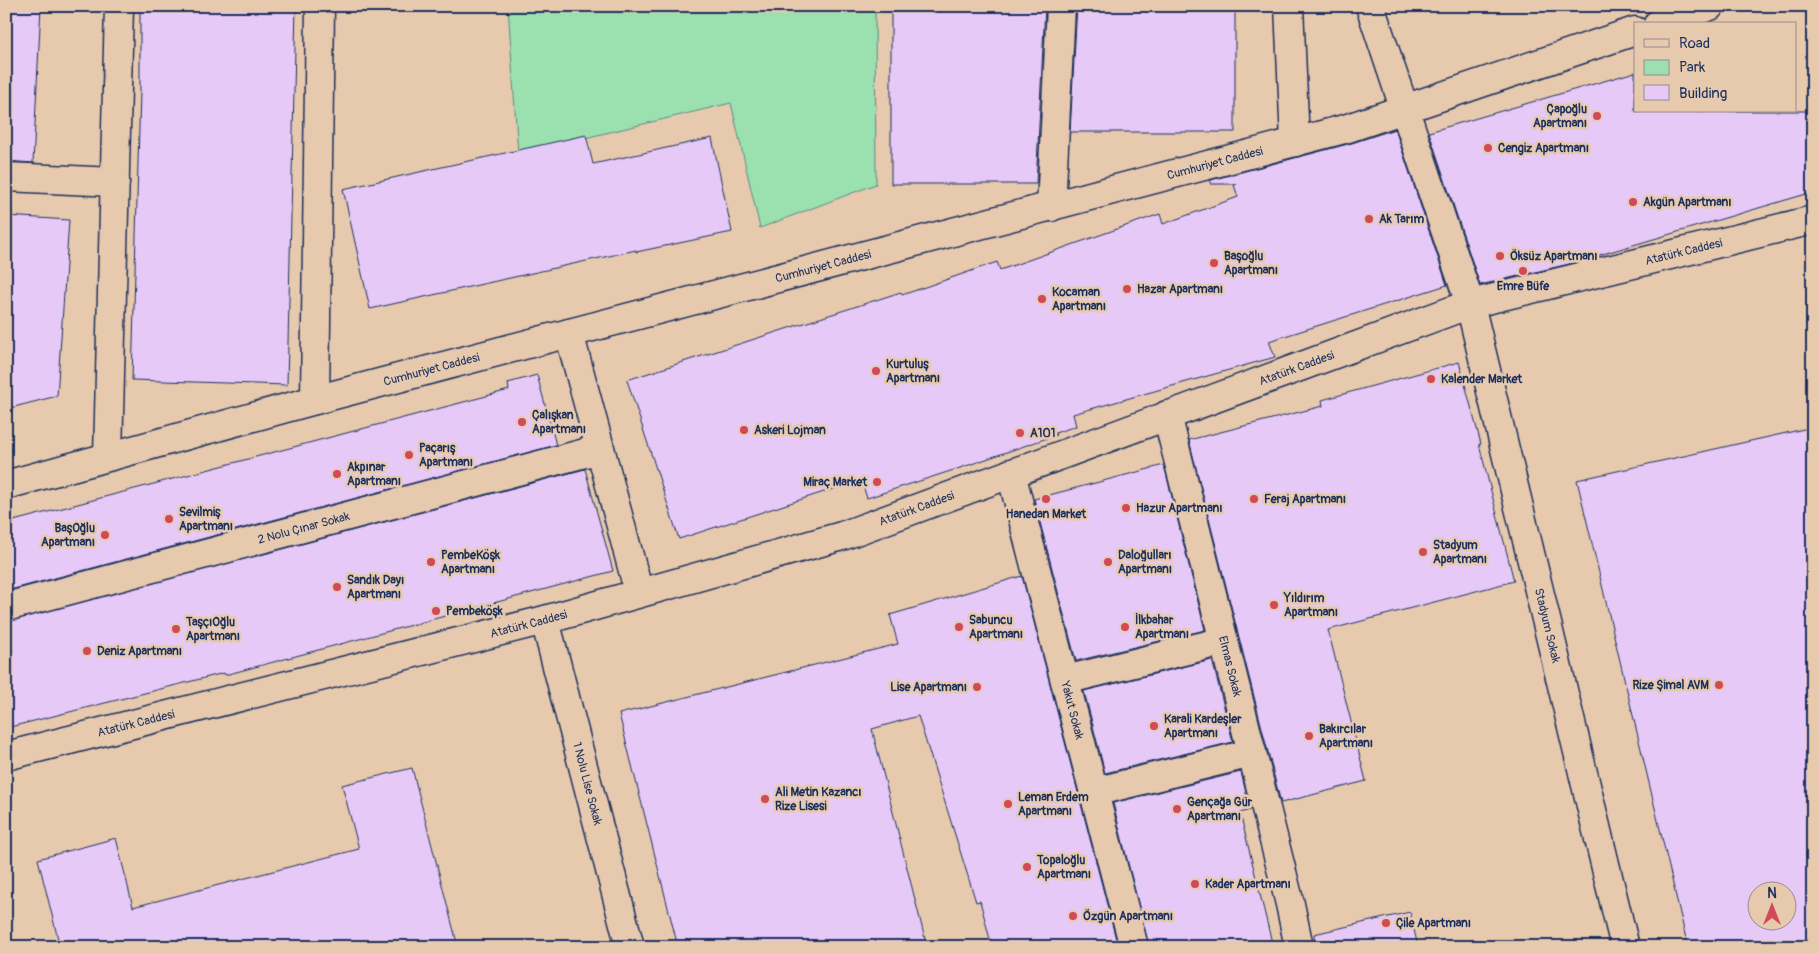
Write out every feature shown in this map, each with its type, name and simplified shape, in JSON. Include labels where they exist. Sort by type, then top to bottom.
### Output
[{"type":"street","points":[[108,456],[119,6]]},
{"type":"street","points":[[315,400],[320,6]]},
{"type":"street","points":[[1050,207],[1061,6]]},
{"type":"street","points":[[1289,6],[1295,142]]},
{"type":"street","name":"Stadyum Sokak","points":[[1370,6],[1470,304],[1625,947]]},
{"type":"street","points":[[1664,22],[1710,6]]},
{"type":"street","name":"Cumhuriyet Caddesi","points":[[6,484],[315,400],[1348,128],[1634,31]]},
{"type":"street","points":[[6,177],[114,182]]},
{"type":"street","name":"Atatürk Caddesi","points":[[6,756],[545,620],[842,536],[1470,304],[1813,220]]},
{"type":"street","points":[[569,333],[638,594]]},
{"type":"street","name":"Elmas Sokak","points":[[1167,416],[1299,947]]},
{"type":"street","name":"2 Nolu Çınar Sokak","points":[[6,607],[600,450]]},
{"type":"street","name":"Yakut Sokak","points":[[1011,473],[1134,947]]},
{"type":"street","name":"1 Nolu Lise Sokak","points":[[545,620],[630,947]]},
{"type":"street","points":[[1065,680],[1224,641]]},
{"type":"street","points":[[1094,792],[1252,753]]},
{"type":"green space","points":[[508,6],[875,6],[876,184],[760,228],[731,103],[518,154]]},
{"type":"building","points":[[6,6],[41,6],[33,163],[6,161]]},
{"type":"building","points":[[140,6],[296,6],[287,385],[132,380],[140,91]]},
{"type":"building","points":[[891,6],[1045,6],[1036,184],[891,184]]},
{"type":"building","points":[[1077,6],[1235,6],[1235,132],[1070,132]]},
{"type":"building","points":[[1634,72],[1634,112],[1813,111],[1813,192],[1569,264],[1480,285],[1429,132]]},
{"type":"building","points":[[1395,129],[1447,285],[1269,341],[1275,357],[1073,414],[1076,426],[1055,433],[1056,435],[963,467],[867,498],[861,480],[679,539],[627,380],[901,292],[902,295],[997,262],[1000,270],[1160,214],[1163,224],[1238,197],[1234,185],[1237,184],[1211,184],[1211,180],[1352,143]]},
{"type":"building","points":[[586,135],[593,164],[712,138],[732,232],[636,252],[636,250],[370,309],[343,189]]},
{"type":"building","points":[[6,216],[69,220],[57,396],[6,409]]},
{"type":"building","points":[[1459,362],[1514,581],[1328,630],[1366,781],[1281,803],[1189,440],[1323,406],[1322,400]]},
{"type":"building","points":[[537,375],[556,445],[6,591],[6,523],[509,390],[508,383]]},
{"type":"building","name":"Rize Şimal AVM","points":[[1813,427],[1813,947],[1688,947],[1577,480]]},
{"type":"building","points":[[1164,465],[1205,630],[1076,661],[1034,499]]},
{"type":"building","points":[[585,469],[613,571],[225,675],[224,673],[6,728],[6,622]]},
{"type":"building","points":[[1022,576],[1118,947],[992,947],[980,901],[976,902],[918,716],[872,729],[927,947],[678,947],[619,714],[898,644],[890,615]]},
{"type":"building","name":"Karali Kardeşler Apartmanı","points":[[1212,660],[1233,742],[1105,773],[1084,691]]},
{"type":"building","points":[[412,768],[458,947],[60,947],[38,859],[116,838],[133,907],[359,849],[342,785]]},
{"type":"building","name":"Kader Apartmanı","points":[[1241,772],[1250,810],[1240,813],[1273,947],[1149,947],[1113,803]]},
{"type":"building","name":"Çile Apartmanı","points":[[1410,912],[1418,947],[1315,947],[1314,934]]},
{"type":"place","name":"Çapoğlu Apartmanı","points":[[1597,116]]},
{"type":"place","name":"Cengiz Apartmanı","points":[[1488,148]]},
{"type":"place","name":"Akgün Apartmanı","points":[[1633,202]]},
{"type":"place","name":"Ak Tarım","points":[[1369,219]]},
{"type":"place","name":"Öksüz Apartmanı","points":[[1500,256]]},
{"type":"place","name":"Başoğlu Apartmanı","points":[[1214,263]]},
{"type":"place","name":"Emre Büfe","points":[[1523,271]]},
{"type":"place","name":"Hazar Apartmanı","points":[[1127,289]]},
{"type":"place","name":"Kocaman Apartmanı","points":[[1042,299]]},
{"type":"place","name":"Kurtuluş Apartmanı","points":[[876,371]]},
{"type":"place","name":"Kalender Market","points":[[1431,379]]},
{"type":"place","name":"Çalışkan Apartmanı","points":[[522,422]]},
{"type":"place","name":"Askeri Lojman","points":[[744,430]]},
{"type":"place","name":"A101","points":[[1020,433]]},
{"type":"place","name":"Paçarış Apartmanı","points":[[409,455]]},
{"type":"place","name":"Akpınar Apartmanı","points":[[337,474]]},
{"type":"place","name":"Miraç Market","points":[[877,482]]},
{"type":"place","name":"Hanedan Market","points":[[1046,499]]},
{"type":"place","name":"Feraj Apartmanı","points":[[1254,499]]},
{"type":"place","name":"Hazur Apartmanı","points":[[1126,508]]},
{"type":"place","name":"Sevilmiş Apartmanı","points":[[169,519]]},
{"type":"place","name":"BaşOğlu Apartmanı","points":[[105,535]]},
{"type":"place","name":"Stadyum Apartmanı","points":[[1423,552]]},
{"type":"place","name":"PembeKöşk Apartmanı","points":[[431,562]]},
{"type":"place","name":"Daloğulları Apartmanı","points":[[1108,562]]},
{"type":"place","name":"Sandık Dayı Apartmanı","points":[[337,587]]},
{"type":"place","name":"Yıldırım Apartmanı","points":[[1274,605]]},
{"type":"place","name":"Pembeköşk","points":[[436,611]]},
{"type":"place","name":"Sabuncu Apartmanı","points":[[959,627]]},
{"type":"place","name":"İlkbahar Apartmanı","points":[[1125,627]]},
{"type":"place","name":"TaşçıOğlu Apartmanı","points":[[176,629]]},
{"type":"place","name":"Deniz Apartmanı","points":[[87,651]]},
{"type":"place","name":"Rize Şimal AVM","points":[[1719,685]]},
{"type":"place","name":"Lise Apartmanı","points":[[977,687]]},
{"type":"place","name":"Karali Kardeşler Apartmanı","points":[[1154,726]]},
{"type":"place","name":"Bakırcılar Apartmanı","points":[[1309,736]]},
{"type":"place","name":"Ali Metin Kazancı Rize Lisesi","points":[[765,799]]},
{"type":"place","name":"Leman Erdem Apartmanı","points":[[1008,804]]},
{"type":"place","name":"Gençağa Gür Apartmanı","points":[[1177,809]]},
{"type":"place","name":"Topaloğlu Apartmanı","points":[[1027,867]]},
{"type":"place","name":"Kader Apartmanı","points":[[1195,884]]},
{"type":"place","name":"Özgün Apartmanı","points":[[1073,916]]},
{"type":"place","name":"Çile Apartmanı","points":[[1386,923]]}]
